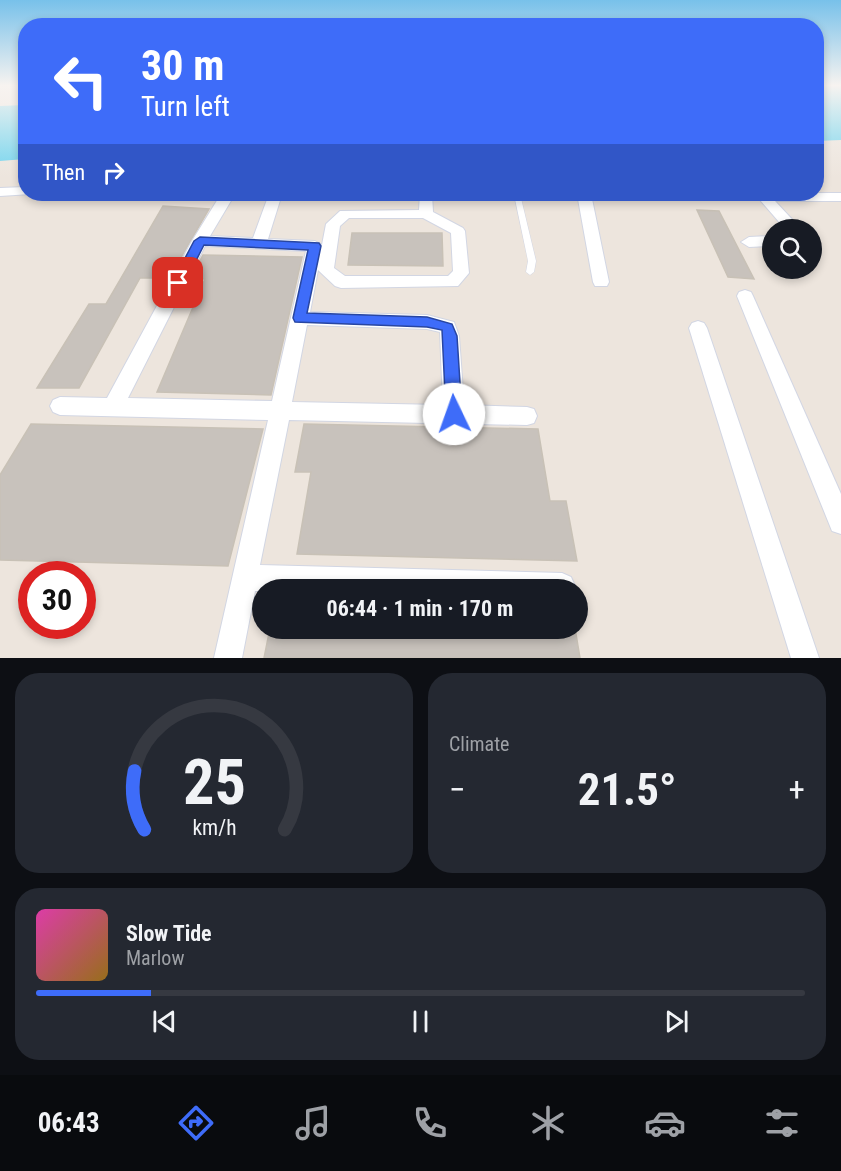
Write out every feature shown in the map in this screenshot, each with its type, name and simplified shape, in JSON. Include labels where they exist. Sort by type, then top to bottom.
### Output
[{"type":"street","points":[[0,192],[18,191]]},
{"type":"street","points":[[824,197],[841,197]]},
{"type":"street","points":[[113,407],[200,241],[224,201]]},
{"type":"street","points":[[259,244],[274,201]]},
{"type":"street","points":[[426,201],[426,214]]},
{"type":"street","points":[[585,201],[601,282]]},
{"type":"street","points":[[768,201],[785,219]]},
{"type":"street","points":[[345,214],[426,214],[458,231],[461,273],[452,282],[341,282],[326,270],[333,224],[345,214]]},
{"type":"street","points":[[200,241],[315,246],[228,658]]},
{"type":"street","points":[[749,242],[762,241]]},
{"type":"street","points":[[745,296],[841,522]]},
{"type":"street","points":[[300,318],[427,322],[448,327],[454,414]]},
{"type":"street","points":[[698,328],[805,658]]},
{"type":"street","points":[[60,406],[527,416]]},
{"type":"street","points":[[244,578],[284,579]]},
{"type":"lane","points":[[519,201],[532,261],[530,272]]},
{"type":"water","points":[[0,117],[18,117],[18,160],[0,161]]},
{"type":"water","points":[[824,117],[841,117],[841,140],[824,141]]},
{"type":"building","points":[[163,206],[209,209],[169,278],[140,278],[79,388],[37,388],[89,304],[106,304]]},
{"type":"building","points":[[697,210],[719,211],[754,279],[728,277]]},
{"type":"building","points":[[352,233],[442,233],[443,266],[348,265]]},
{"type":"building","points":[[203,255],[302,257],[271,395],[157,392],[205,279],[191,278]]},
{"type":"building","points":[[31,424],[263,429],[228,566],[0,560],[0,475]]},
{"type":"building","points":[[304,424],[538,429],[550,501],[566,501],[577,561],[297,554],[311,472],[295,472]]},
{"type":"building","points":[[268,639],[577,639],[580,658],[264,658]]},
{"type":"route","points":[[178,283],[200,241],[315,246],[300,318],[427,322],[448,327],[454,414]]}]
